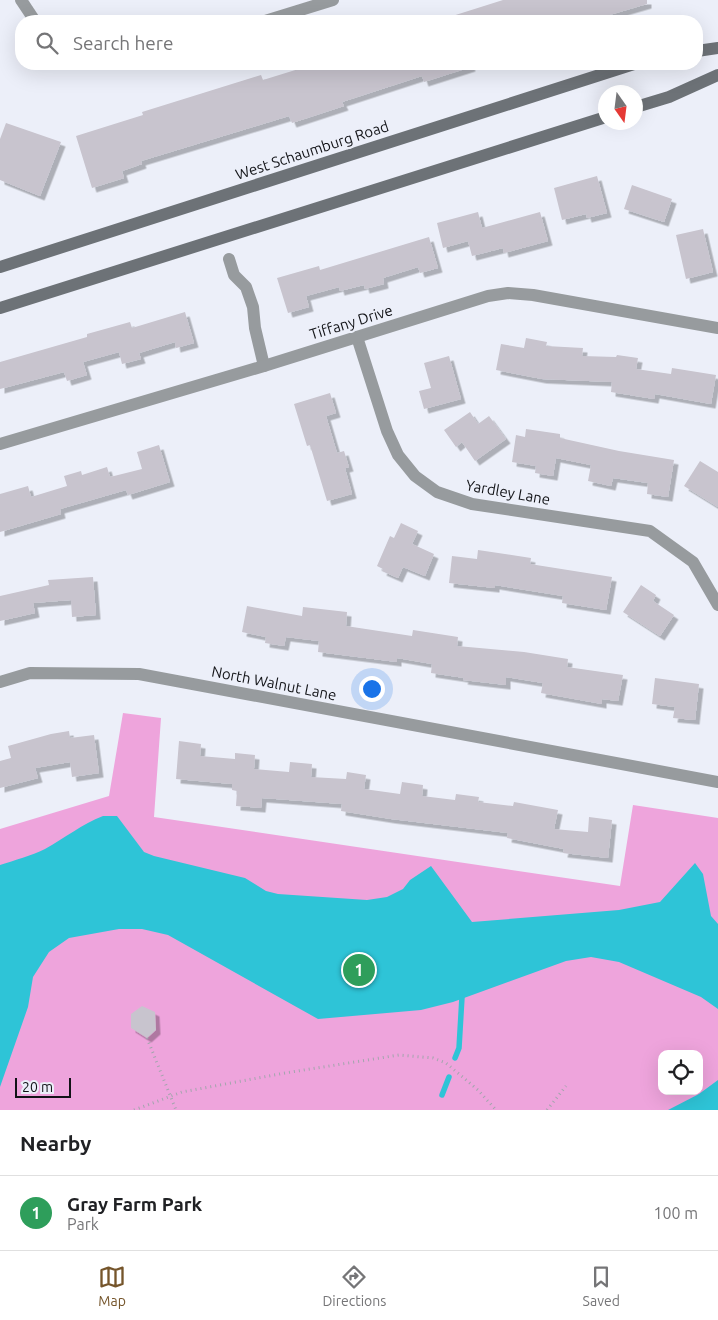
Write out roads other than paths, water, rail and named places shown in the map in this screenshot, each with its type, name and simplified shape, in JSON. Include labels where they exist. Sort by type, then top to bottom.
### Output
[{"type":"main road","points":[[703,50],[718,48]]},
{"type":"main road","name":"West Schaumburg Road","points":[[0,267],[615,70]]},
{"type":"main road","points":[[643,105],[669,97],[718,75]]},
{"type":"main road","points":[[0,308],[598,120]]},
{"type":"street","points":[[21,0],[31,15]]},
{"type":"street","points":[[284,15],[333,0]]},
{"type":"street","points":[[229,259],[234,275],[246,287],[253,307],[255,328],[264,366]]},
{"type":"street","name":"Tiffany Drive","points":[[0,444],[264,366],[488,296],[508,293],[533,295],[718,328]]},
{"type":"street","name":"Yardley Lane","points":[[357,337],[387,430],[398,455],[415,476],[437,492],[472,504],[650,531],[693,562],[718,605]]},
{"type":"street","name":"North Walnut Lane","points":[[0,682],[30,673],[140,674],[718,782]]},
{"type":"water","points":[[103,816],[117,816],[144,852],[245,878],[266,891],[278,894],[367,900],[387,897],[403,889],[410,880],[431,866],[472,922],[619,910],[660,902],[695,863],[703,874],[711,916],[718,924],[718,1009],[701,997],[619,962],[591,957],[566,961],[453,1002],[421,1010],[318,1019],[168,935],[142,929],[119,929],[69,938],[49,952],[33,977],[28,1007],[0,1087],[0,865],[45,849]]},
{"type":"water","points":[[718,1080],[718,1110],[668,1110],[697,1095],[703,1095],[703,1091]]},
{"type":"waterway","points":[[455,1058],[459,1048],[462,997]]},
{"type":"waterway","points":[[442,1095],[449,1077]]},
{"type":"place","name":"Gray Farm Park","points":[[359,970]]}]
